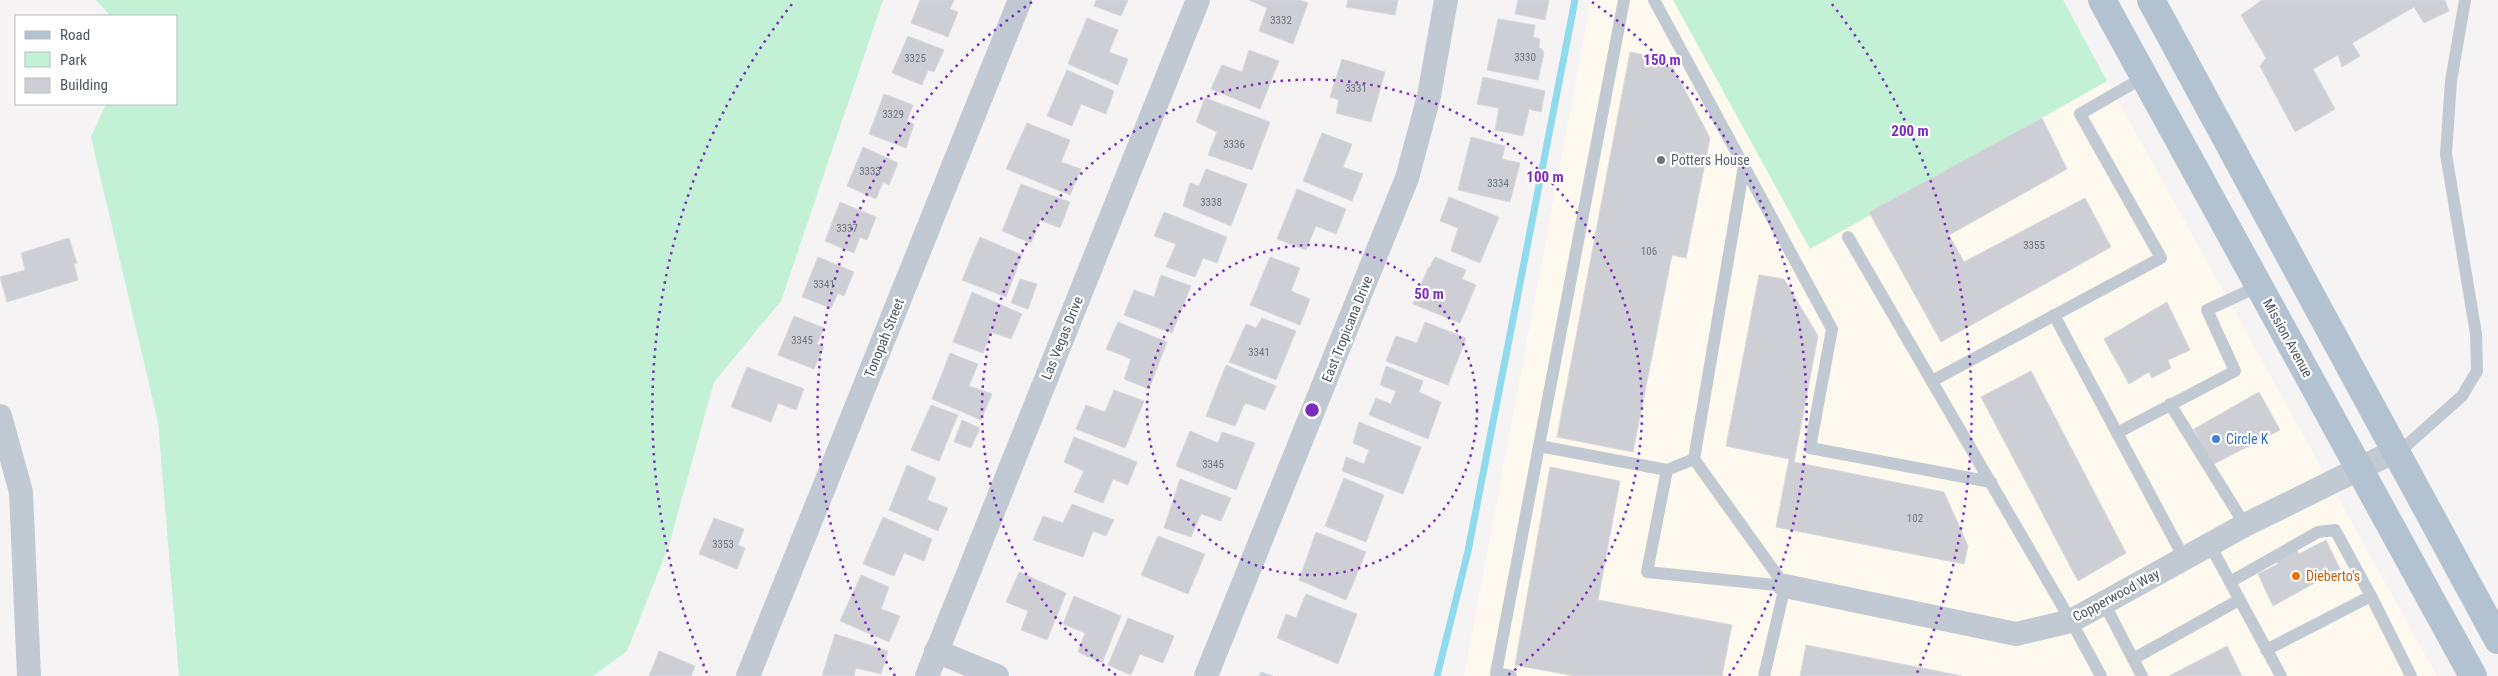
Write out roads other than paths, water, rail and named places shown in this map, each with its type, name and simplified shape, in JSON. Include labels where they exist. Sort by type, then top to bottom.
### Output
[{"type":"main road","name":"Mission Avenue","points":[[2102,0],[2473,676]]},
{"type":"main road","points":[[2151,0],[2498,640]]},
{"type":"street","name":"Tonopah Street","points":[[748,676],[1020,0]]},
{"type":"street","name":"Las Vegas Drive","points":[[927,676],[1198,0]]},
{"type":"street","name":"East Tropicana Drive","points":[[1206,676],[1407,178],[1429,96],[1446,0]]},
{"type":"street","points":[[0,416],[21,492],[28,676]]},
{"type":"street","name":"Copperwood Way","points":[[1785,586],[2016,634],[2072,621],[2184,558],[2361,470],[2395,451]]},
{"type":"street","points":[[936,651],[997,676]]},
{"type":"lane","points":[[1511,676],[1496,673],[1624,0]]},
{"type":"lane","points":[[1654,0],[1832,329],[1810,448],[1991,482]]},
{"type":"lane","points":[[2395,451],[2408,444],[2462,396],[2477,372],[2476,334],[2446,154],[2451,81],[2466,0]]},
{"type":"lane","points":[[1932,380],[2161,258],[2080,114],[2144,77]]},
{"type":"lane","points":[[1744,166],[1694,459],[1785,586],[1764,676]]},
{"type":"lane","points":[[1848,237],[2072,621],[2101,676]]},
{"type":"lane","points":[[2117,433],[2235,371],[2207,310],[2259,286]]},
{"type":"lane","points":[[2054,315],[2184,558]]},
{"type":"lane","points":[[2170,404],[2245,526]]},
{"type":"lane","points":[[1539,446],[1667,470],[1694,459]]},
{"type":"lane","points":[[1667,470],[1647,572],[1785,586]]},
{"type":"lane","points":[[2230,582],[2318,532],[2335,530],[2411,676]]},
{"type":"lane","points":[[2210,545],[2281,676]]},
{"type":"lane","points":[[2266,650],[2371,596]]},
{"type":"lane","points":[[2133,658],[2239,600]]},
{"type":"lane","points":[[2104,602],[2142,676]]},
{"type":"waterway","points":[[1437,676],[1468,551],[1575,0]]},
{"type":"place","name":"Potters House","points":[[1661,160]]},
{"type":"place","name":"Circle K","points":[[2216,439]]},
{"type":"place","name":"Dieberto's","points":[[2296,576]]}]
